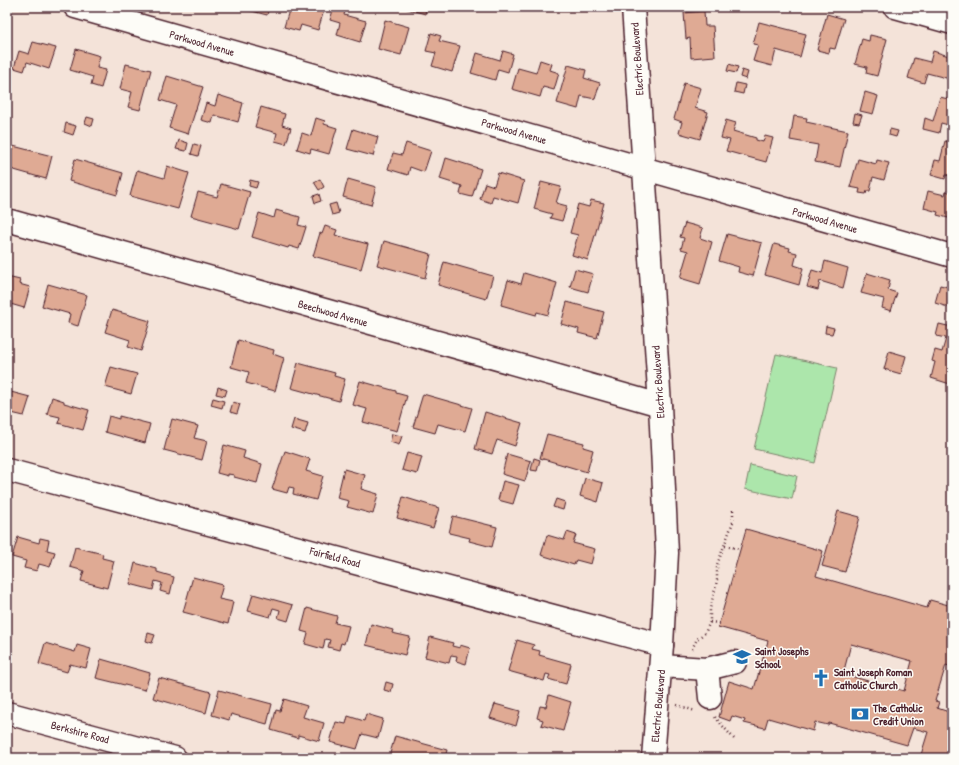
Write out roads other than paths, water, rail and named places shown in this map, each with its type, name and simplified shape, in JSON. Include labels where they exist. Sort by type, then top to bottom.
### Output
[{"type":"street","name":"Parkwood Avenue","points":[[75,7],[952,256]]},
{"type":"street","name":"Electric Boulevard","points":[[633,7],[660,405],[667,553],[661,666],[653,758]]},
{"type":"street","points":[[895,7],[952,23]]},
{"type":"street","name":"Beechwood Avenue","points":[[7,220],[660,405]]},
{"type":"street","name":"Fairfield Road","points":[[7,470],[662,645]]},
{"type":"street","points":[[661,666],[699,668],[735,662]]},
{"type":"street","points":[[699,668],[710,698]]},
{"type":"street","name":"Berkshire Road","points":[[7,713],[175,758]]},
{"type":"place","name":"Saint Josephs School","points":[[742,657]]},
{"type":"place","name":"Saint Joseph Roman Catholic Church","points":[[821,678]]},
{"type":"place","name":"The Catholic Credit Union","points":[[860,714]]}]
